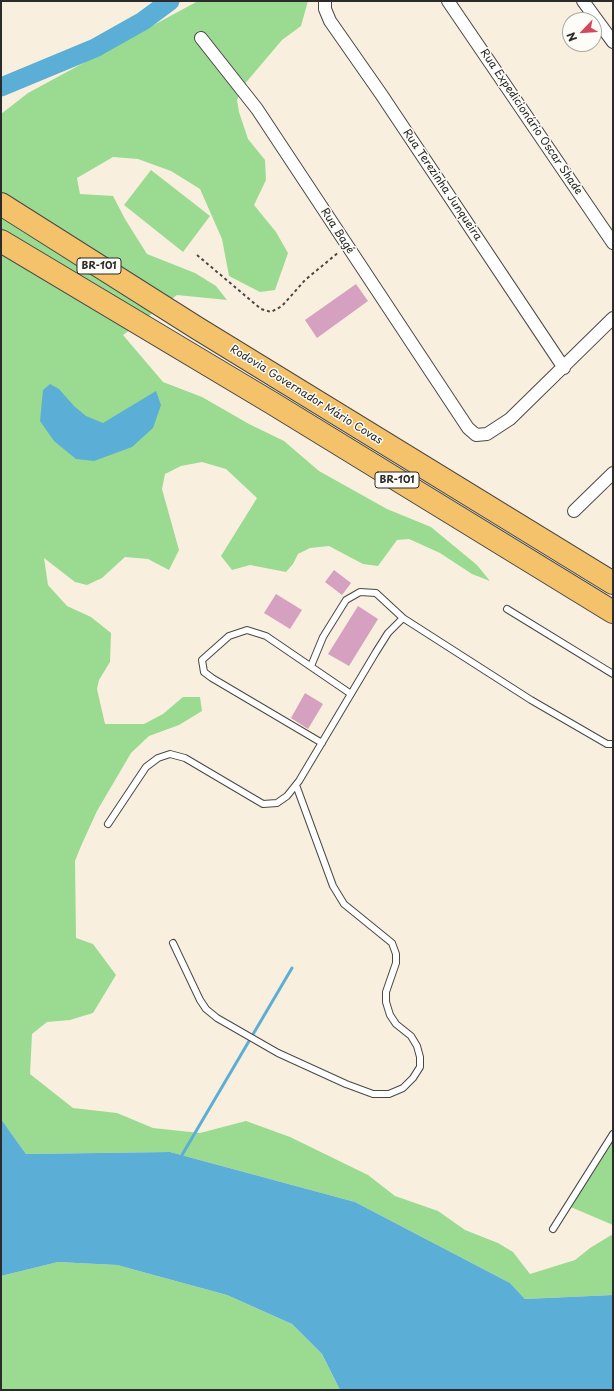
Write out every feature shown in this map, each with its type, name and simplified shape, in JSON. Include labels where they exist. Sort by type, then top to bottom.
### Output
[{"type":"highway","name":"Rodovia Governador Mário Covas","points":[[1,204],[197,328],[613,583]]},
{"type":"highway","name":"BR-101","points":[[1,241],[180,348],[613,612]]},
{"type":"highway","points":[[549,572],[550,585],[560,597],[613,629]]},
{"type":"street","name":"Rua Terezinha Junqueira","points":[[325,1],[325,9],[330,21],[381,94],[564,368]]},
{"type":"street","name":"Rua Expedicionário Oscar Shade","points":[[448,1],[613,243]]},
{"type":"street","points":[[583,1],[613,42]]},
{"type":"street","name":"Rua Bagé","points":[[201,38],[257,110],[468,428],[476,435],[487,434],[495,429],[510,419],[564,368]]},
{"type":"street","points":[[564,368],[613,318]]},
{"type":"street","points":[[574,511],[613,473]]},
{"type":"lane","points":[[311,666],[323,637],[346,600],[360,592],[376,593],[403,618],[531,700],[607,744],[613,744]]},
{"type":"lane","points":[[507,609],[613,674]]},
{"type":"lane","points":[[108,824],[146,767],[158,758],[170,754],[185,758],[263,804],[277,803],[287,796],[296,785],[388,633],[403,618]]},
{"type":"lane","points":[[322,743],[212,678],[204,672],[201,665],[202,660],[229,636],[247,630],[266,636],[351,694]]},
{"type":"lane","points":[[173,943],[200,1000],[206,1009],[217,1018],[254,1039],[306,1066],[372,1094],[389,1094],[403,1088],[413,1078],[420,1067],[420,1057],[417,1046],[411,1036],[396,1024],[390,1015],[386,1002],[386,992],[396,963],[396,954],[392,943],[344,904],[333,886],[296,785]]},
{"type":"lane","points":[[553,1229],[613,1134]]},
{"type":"path","points":[[197,255],[261,309],[271,312],[282,306],[305,280],[346,246]]},
{"type":"green space","points":[[198,1],[308,1],[301,26],[282,40],[243,86],[237,100],[239,112],[248,139],[265,160],[266,180],[254,205],[276,232],[288,253],[275,290],[260,292],[229,276],[222,239],[200,189],[171,171],[138,159],[113,157],[77,178],[80,194],[113,196],[125,219],[147,254],[195,273],[216,286],[227,300],[177,295],[123,335],[163,382],[202,397],[249,424],[284,441],[319,471],[387,509],[431,527],[477,565],[490,581],[472,574],[440,553],[409,539],[397,540],[378,566],[363,564],[329,546],[310,548],[298,554],[293,564],[286,572],[250,565],[232,570],[221,556],[257,498],[226,469],[202,462],[181,466],[165,474],[162,489],[179,550],[169,570],[148,559],[125,557],[102,578],[87,585],[75,582],[44,558],[48,585],[67,606],[91,617],[111,633],[110,662],[99,680],[97,689],[105,724],[144,724],[163,714],[183,697],[200,697],[202,711],[179,725],[149,736],[131,753],[97,811],[75,861],[76,938],[93,944],[116,975],[93,1013],[70,1020],[47,1022],[32,1034],[30,1074],[73,1108],[117,1113],[153,1128],[200,1133],[246,1121],[290,1137],[368,1175],[395,1196],[438,1211],[465,1230],[498,1243],[513,1252],[530,1274],[575,1260],[590,1248],[613,1234],[613,1295],[525,1299],[510,1283],[355,1202],[170,1152],[26,1154],[1,1119],[1,114],[28,93]]},
{"type":"green space","points":[[151,170],[210,216],[183,252],[124,205]]},
{"type":"green space","points":[[613,1128],[613,1225],[566,1205]]},
{"type":"green space","points":[[58,1262],[117,1265],[227,1295],[292,1324],[322,1354],[340,1390],[1,1390],[1,1276]]},
{"type":"water","points":[[50,384],[59,389],[74,406],[86,416],[103,423],[156,391],[161,405],[153,428],[132,447],[94,461],[76,459],[54,441],[40,421],[43,390]]},
{"type":"water","points":[[1,1119],[26,1154],[170,1152],[355,1202],[510,1283],[525,1299],[613,1295],[613,1390],[340,1390],[322,1354],[292,1324],[227,1295],[117,1265],[58,1262],[1,1276]]},
{"type":"building","points":[[356,284],[368,301],[317,338],[305,320]]},
{"type":"building","points":[[334,570],[351,583],[342,595],[325,582]]},
{"type":"building","points":[[276,594],[302,610],[290,629],[264,613]]},
{"type":"building","points":[[358,606],[378,619],[349,666],[328,654]]},
{"type":"building","points":[[305,693],[323,704],[308,729],[291,718]]},
{"type":"waterway","points":[[1,87],[95,48],[143,21],[170,1]]},
{"type":"waterway","points":[[182,1155],[292,968]]}]
